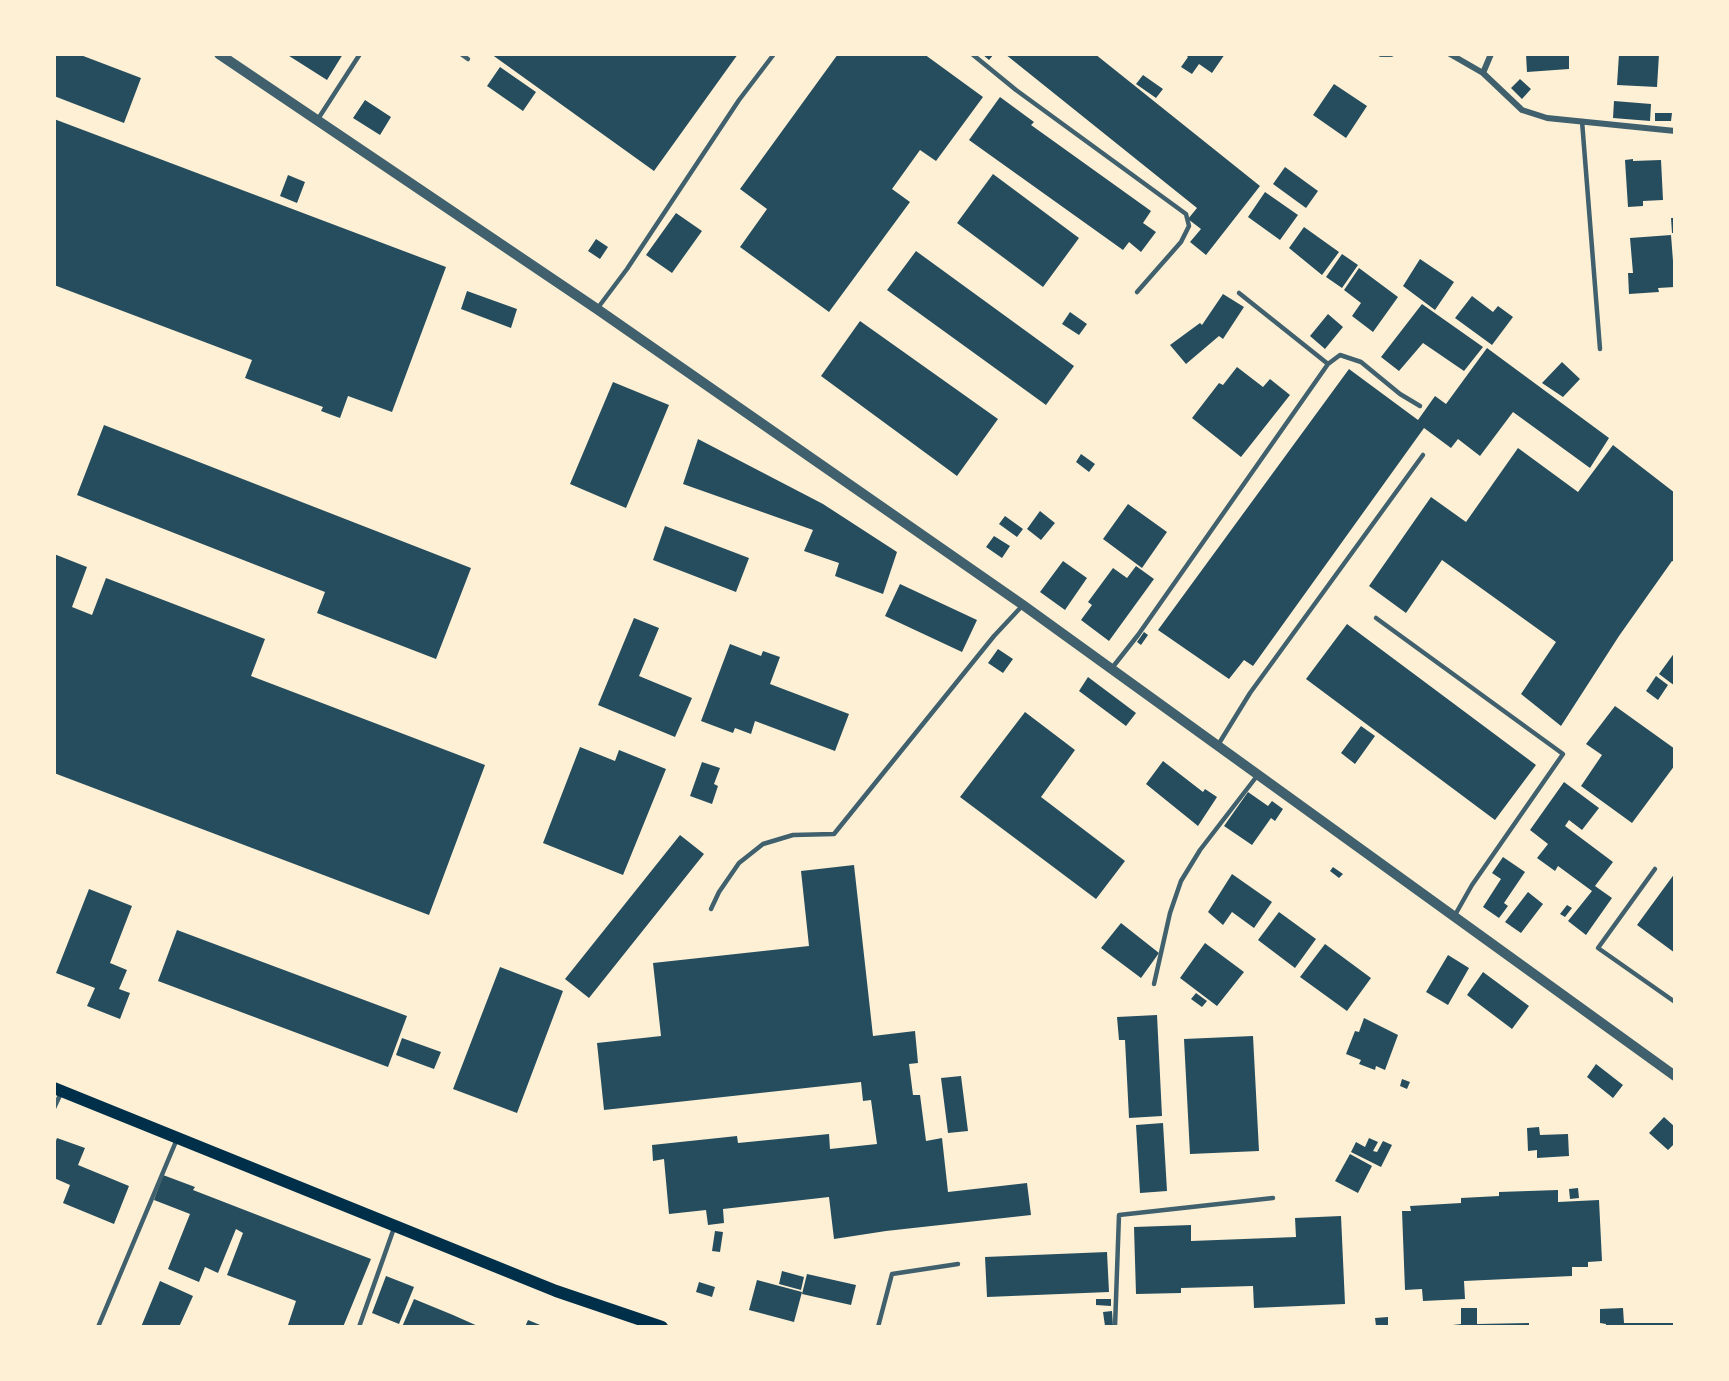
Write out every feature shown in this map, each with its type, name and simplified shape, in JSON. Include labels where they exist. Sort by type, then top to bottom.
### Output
[{"type":"main road","points":[[58,1090],[556,1291],[662,1327]]},
{"type":"street","points":[[219,54],[597,309],[1023,605],[1675,1076]]},
{"type":"street","points":[[1381,54],[1391,54]]},
{"type":"street","points":[[1450,54],[1483,73],[1522,110],[1547,118],[1675,131]]},
{"type":"street","points":[[1483,73],[1491,54]]},
{"type":"lane","points":[[317,121],[360,54]]},
{"type":"lane","points":[[462,54],[468,59]]},
{"type":"lane","points":[[597,309],[739,100],[774,54]]},
{"type":"lane","points":[[972,54],[1016,90],[1186,214],[1189,226],[1180,242],[1137,292]]},
{"type":"lane","points":[[1582,122],[1600,349]]},
{"type":"lane","points":[[1239,293],[1328,364]]},
{"type":"lane","points":[[1112,668],[1138,635],[1328,364],[1340,355],[1361,362],[1400,394],[1420,406]]},
{"type":"lane","points":[[1218,745],[1250,693],[1423,455]]},
{"type":"lane","points":[[711,909],[718,892],[739,863],[763,844],[793,836],[834,834],[994,636],[1023,605]]},
{"type":"lane","points":[[1376,618],[1563,754],[1472,885],[1455,915]]},
{"type":"lane","points":[[1154,984],[1170,913],[1181,881],[1200,850],[1258,774]]},
{"type":"lane","points":[[1655,869],[1598,948],[1675,1002]]},
{"type":"lane","points":[[54,1108],[58,1090]]},
{"type":"lane","points":[[98,1327],[177,1139]]},
{"type":"lane","points":[[1115,1327],[1119,1215],[1273,1198]]},
{"type":"lane","points":[[359,1327],[395,1227]]},
{"type":"lane","points":[[878,1327],[892,1274],[958,1264]]},
{"type":"building","points":[[54,54],[78,54],[141,78],[124,123],[54,96]]},
{"type":"building","points":[[286,54],[343,54],[327,80]]},
{"type":"building","points":[[491,54],[738,54],[654,171]]},
{"type":"building","points":[[838,54],[924,54],[983,97],[936,161],[920,150],[892,189],[910,202],[829,312],[740,247],[767,209],[740,189]]},
{"type":"building","points":[[982,54],[994,54],[989,60]]},
{"type":"building","points":[[1005,54],[1095,54],[1260,186],[1206,255],[1190,242],[1201,229],[1188,219],[1197,208]]},
{"type":"building","points":[[1185,54],[1225,54],[1212,73],[1199,64],[1192,74],[1181,67],[1188,57]]},
{"type":"building","points":[[1526,54],[1569,54],[1569,69],[1527,72]]},
{"type":"building","points":[[1619,54],[1659,54],[1657,87],[1617,85]]},
{"type":"building","points":[[500,67],[536,92],[523,111],[487,86]]},
{"type":"building","points":[[1143,75],[1163,89],[1156,98],[1136,84]]},
{"type":"building","points":[[1520,79],[1531,89],[1522,99],[1511,88]]},
{"type":"building","points":[[1334,84],[1367,106],[1346,138],[1313,115]]},
{"type":"building","points":[[1000,97],[1034,122],[1031,125],[1151,211],[1143,223],[1156,232],[1141,252],[1129,242],[1123,250],[969,140]]},
{"type":"building","points":[[365,100],[391,117],[380,135],[353,118]]},
{"type":"building","points":[[1614,101],[1651,104],[1650,121],[1613,118]]},
{"type":"building","points":[[1655,113],[1672,113],[1671,121],[1655,121]]},
{"type":"building","points":[[54,119],[446,267],[392,412],[348,396],[340,418],[321,411],[323,407],[245,378],[252,360],[54,285]]},
{"type":"building","points":[[1633,159],[1633,161],[1661,160],[1663,200],[1643,201],[1643,206],[1628,207],[1625,160]]},
{"type":"building","points":[[1285,167],[1318,191],[1306,208],[1273,184]]},
{"type":"building","points":[[993,174],[1079,238],[1043,287],[957,223]]},
{"type":"building","points":[[288,175],[305,182],[297,203],[280,196]]},
{"type":"building","points":[[1265,192],[1298,215],[1280,240],[1248,217]]},
{"type":"building","points":[[676,213],[702,231],[672,273],[646,255]]},
{"type":"building","points":[[1671,218],[1675,218],[1675,233],[1672,233]]},
{"type":"building","points":[[1304,227],[1339,252],[1322,275],[1289,248]]},
{"type":"building","points":[[1671,235],[1675,287],[1658,288],[1659,292],[1629,294],[1628,273],[1633,273],[1630,238]]},
{"type":"building","points":[[596,239],[608,247],[600,259],[588,251]]},
{"type":"building","points":[[916,251],[1074,366],[1046,405],[887,290]]},
{"type":"building","points":[[1342,254],[1358,265],[1342,288],[1326,277]]},
{"type":"building","points":[[1420,259],[1454,282],[1435,310],[1403,286]]},
{"type":"building","points":[[1359,268],[1398,297],[1373,332],[1352,316],[1361,303],[1344,290]]},
{"type":"building","points":[[467,291],[517,309],[511,328],[461,309]]},
{"type":"building","points":[[1223,294],[1244,307],[1223,339],[1219,336],[1186,364],[1170,345],[1200,323],[1202,325]]},
{"type":"building","points":[[1472,296],[1493,312],[1498,306],[1513,317],[1492,345],[1455,318]]},
{"type":"building","points":[[1422,304],[1483,347],[1464,371],[1423,343],[1399,371],[1381,357]]},
{"type":"building","points":[[1070,312],[1087,324],[1079,335],[1062,324]]},
{"type":"building","points":[[1328,314],[1343,327],[1325,349],[1310,336]]},
{"type":"building","points":[[860,321],[998,419],[957,476],[821,376]]},
{"type":"building","points":[[1487,348],[1609,438],[1590,468],[1513,412],[1480,456],[1458,439],[1451,448],[1424,428],[1253,666],[1244,660],[1229,679],[1158,630],[1349,369],[1418,420],[1435,396],[1446,404]]},
{"type":"building","points":[[1562,362],[1580,379],[1563,397],[1542,383]]},
{"type":"building","points":[[1237,367],[1263,387],[1270,379],[1290,395],[1241,457],[1192,418],[1219,383],[1223,385]]},
{"type":"building","points":[[613,382],[669,405],[626,508],[570,484]]},
{"type":"building","points":[[104,425],[471,568],[436,659],[317,613],[325,592],[77,495]]},
{"type":"building","points":[[698,439],[823,504],[897,552],[883,594],[835,576],[839,563],[804,551],[813,530],[683,484]]},
{"type":"building","points":[[1613,445],[1675,493],[1675,562],[1672,561],[1619,636],[1561,726],[1521,694],[1556,642],[1442,560],[1406,613],[1369,586],[1431,497],[1466,522],[1518,448],[1578,492]]},
{"type":"building","points":[[1081,454],[1095,464],[1089,472],[1076,462]]},
{"type":"building","points":[[1128,504],[1167,532],[1142,568],[1103,539]]},
{"type":"building","points":[[1040,511],[1055,523],[1041,540],[1027,529]]},
{"type":"building","points":[[1005,516],[1023,529],[1017,537],[999,524]]},
{"type":"building","points":[[665,526],[749,558],[736,592],[653,560]]},
{"type":"building","points":[[994,536],[1010,546],[1002,558],[986,547]]},
{"type":"building","points":[[54,554],[87,567],[72,607],[92,615],[106,578],[265,639],[251,676],[485,765],[429,915],[54,773]]},
{"type":"building","points":[[1063,561],[1087,578],[1065,610],[1040,592]]},
{"type":"building","points":[[1136,566],[1154,579],[1109,641],[1081,620],[1092,605],[1088,602],[1113,568],[1127,578]]},
{"type":"building","points":[[900,584],[977,620],[962,652],[885,616]]},
{"type":"building","points":[[634,618],[659,628],[639,676],[692,698],[675,737],[598,705]]},
{"type":"building","points":[[1347,624],[1536,765],[1495,820],[1306,679]]},
{"type":"building","points":[[1144,632],[1148,635],[1141,645],[1137,642]]},
{"type":"building","points":[[730,644],[761,656],[763,651],[780,657],[770,684],[849,714],[835,751],[755,721],[751,734],[735,728],[733,733],[701,721]]},
{"type":"building","points":[[998,649],[1013,659],[1003,673],[988,663]]},
{"type":"building","points":[[1675,652],[1675,686],[1659,674]]},
{"type":"building","points":[[1656,676],[1668,685],[1658,700],[1646,691]]},
{"type":"building","points":[[1088,677],[1136,713],[1126,726],[1079,691]]},
{"type":"building","points":[[1615,706],[1675,749],[1675,765],[1632,823],[1581,786],[1602,755],[1586,744]]},
{"type":"building","points":[[1025,712],[1075,750],[1041,797],[1125,861],[1096,899],[960,797]]},
{"type":"building","points":[[1361,726],[1375,736],[1355,764],[1341,753]]},
{"type":"building","points":[[580,747],[615,761],[619,750],[666,769],[623,875],[543,843]]},
{"type":"building","points":[[1163,761],[1203,792],[1205,789],[1217,797],[1198,826],[1146,784]]},
{"type":"building","points":[[702,762],[720,768],[714,784],[718,786],[712,804],[690,796]]},
{"type":"building","points":[[1564,782],[1599,808],[1582,830],[1569,820],[1565,826],[1613,862],[1595,886],[1612,898],[1586,935],[1568,921],[1592,891],[1558,866],[1555,871],[1537,858],[1548,844],[1530,830]]},
{"type":"building","points":[[1248,792],[1268,806],[1272,801],[1283,809],[1275,821],[1271,818],[1252,845],[1224,826]]},
{"type":"building","points":[[680,835],[704,854],[589,998],[565,979]]},
{"type":"building","points":[[1503,857],[1525,872],[1504,903],[1508,906],[1499,918],[1483,907],[1501,879],[1492,873]]},
{"type":"building","points":[[854,865],[873,1036],[915,1031],[918,1063],[909,1064],[913,1095],[920,1095],[926,1141],[942,1138],[948,1192],[1027,1183],[1031,1215],[834,1239],[829,1197],[723,1209],[724,1223],[708,1225],[706,1210],[669,1214],[664,1159],[653,1161],[652,1145],[737,1136],[738,1143],[829,1134],[830,1149],[877,1144],[871,1100],[863,1101],[861,1082],[604,1110],[597,1043],[661,1036],[653,963],[809,946],[801,871]]},
{"type":"building","points":[[1333,867],[1343,874],[1339,878],[1330,871]]},
{"type":"building","points":[[1675,873],[1675,953],[1637,925]]},
{"type":"building","points":[[1232,874],[1272,902],[1254,928],[1232,912],[1223,925],[1208,912]]},
{"type":"building","points":[[89,889],[132,906],[110,963],[127,970],[119,989],[130,993],[120,1019],[87,1006],[95,988],[56,973]]},
{"type":"building","points":[[1528,892],[1543,904],[1521,933],[1505,922]]},
{"type":"building","points":[[1567,905],[1572,908],[1565,917],[1560,914]]},
{"type":"building","points":[[1279,912],[1316,939],[1295,968],[1258,940]]},
{"type":"building","points":[[1121,923],[1159,953],[1141,978],[1101,948]]},
{"type":"building","points":[[177,930],[407,1016],[388,1067],[158,981]]},
{"type":"building","points":[[1205,943],[1244,972],[1217,1006],[1180,978]]},
{"type":"building","points":[[1325,944],[1371,978],[1347,1011],[1300,977]]},
{"type":"building","points":[[1448,955],[1469,968],[1448,1005],[1426,992]]},
{"type":"building","points":[[500,967],[563,991],[517,1113],[453,1089]]},
{"type":"building","points":[[1483,972],[1529,1006],[1512,1029],[1467,995]]},
{"type":"building","points":[[1196,993],[1207,1001],[1202,1007],[1191,999]]},
{"type":"building","points":[[1157,1015],[1162,1116],[1129,1118],[1125,1040],[1119,1040],[1117,1017]]},
{"type":"building","points":[[1364,1018],[1398,1035],[1385,1070],[1376,1066],[1375,1070],[1359,1064],[1361,1060],[1346,1054],[1355,1031],[1359,1032]]},
{"type":"building","points":[[1253,1036],[1259,1151],[1190,1154],[1184,1039]]},
{"type":"building","points":[[402,1038],[441,1052],[434,1069],[396,1055]]},
{"type":"building","points":[[1596,1064],[1623,1085],[1613,1098],[1587,1077]]},
{"type":"building","points":[[961,1076],[968,1131],[948,1133],[941,1078]]},
{"type":"building","points":[[1402,1079],[1410,1082],[1407,1089],[1400,1086]]},
{"type":"building","points":[[1664,1117],[1675,1127],[1675,1143],[1668,1150],[1649,1133]]},
{"type":"building","points":[[1163,1123],[1167,1191],[1140,1193],[1136,1125]]},
{"type":"building","points":[[1539,1127],[1540,1135],[1568,1134],[1569,1156],[1537,1158],[1537,1150],[1528,1151],[1527,1128]]},
{"type":"building","points":[[57,1138],[85,1148],[78,1165],[129,1186],[114,1224],[63,1203],[70,1185],[54,1178],[54,1146]]},
{"type":"building","points":[[1369,1138],[1378,1142],[1373,1151],[1377,1152],[1383,1141],[1392,1145],[1381,1167],[1351,1152],[1356,1142],[1365,1147]]},
{"type":"building","points":[[1350,1154],[1372,1166],[1358,1193],[1335,1181]]},
{"type":"building","points":[[163,1175],[195,1187],[193,1190],[371,1259],[343,1327],[288,1325],[296,1301],[227,1275],[243,1233],[236,1229],[218,1273],[205,1267],[199,1282],[168,1269],[190,1214],[154,1200]]},
{"type":"building","points":[[1578,1188],[1579,1198],[1570,1199],[1569,1189]]},
{"type":"building","points":[[1558,1190],[1558,1202],[1599,1200],[1602,1261],[1588,1262],[1588,1267],[1572,1267],[1572,1276],[1464,1281],[1465,1299],[1423,1301],[1422,1289],[1405,1290],[1402,1211],[1411,1211],[1410,1206],[1461,1203],[1461,1198],[1499,1196],[1499,1192]]},
{"type":"building","points":[[1341,1216],[1345,1304],[1254,1308],[1253,1286],[1181,1288],[1181,1293],[1136,1294],[1134,1227],[1191,1225],[1191,1241],[1296,1237],[1295,1218]]},
{"type":"building","points":[[715,1231],[723,1232],[720,1252],[712,1251]]},
{"type":"building","points":[[1107,1252],[1109,1292],[987,1297],[985,1257]]},
{"type":"building","points":[[782,1271],[804,1277],[801,1290],[779,1284]]},
{"type":"building","points":[[807,1274],[856,1285],[851,1305],[802,1294]]},
{"type":"building","points":[[386,1276],[414,1287],[399,1324],[372,1313]]},
{"type":"building","points":[[757,1280],[802,1292],[794,1322],[749,1310]]},
{"type":"building","points":[[160,1281],[193,1296],[179,1327],[141,1327]]},
{"type":"building","points":[[699,1282],[715,1287],[712,1297],[696,1292]]},
{"type":"building","points":[[414,1299],[453,1315],[480,1327],[402,1327]]},
{"type":"building","points":[[1096,1299],[1111,1299],[1111,1306],[1096,1305]]},
{"type":"building","points":[[1461,1308],[1477,1308],[1477,1324],[1529,1323],[1529,1327],[1436,1327],[1461,1324]]},
{"type":"building","points":[[1623,1308],[1624,1323],[1675,1323],[1675,1327],[1606,1327],[1606,1324],[1600,1323],[1600,1309]]},
{"type":"building","points":[[1112,1311],[1113,1326],[1105,1326],[1103,1312]]},
{"type":"building","points":[[1388,1317],[1388,1325],[1376,1326],[1375,1318]]},
{"type":"building","points":[[528,1320],[545,1327],[525,1327]]}]
